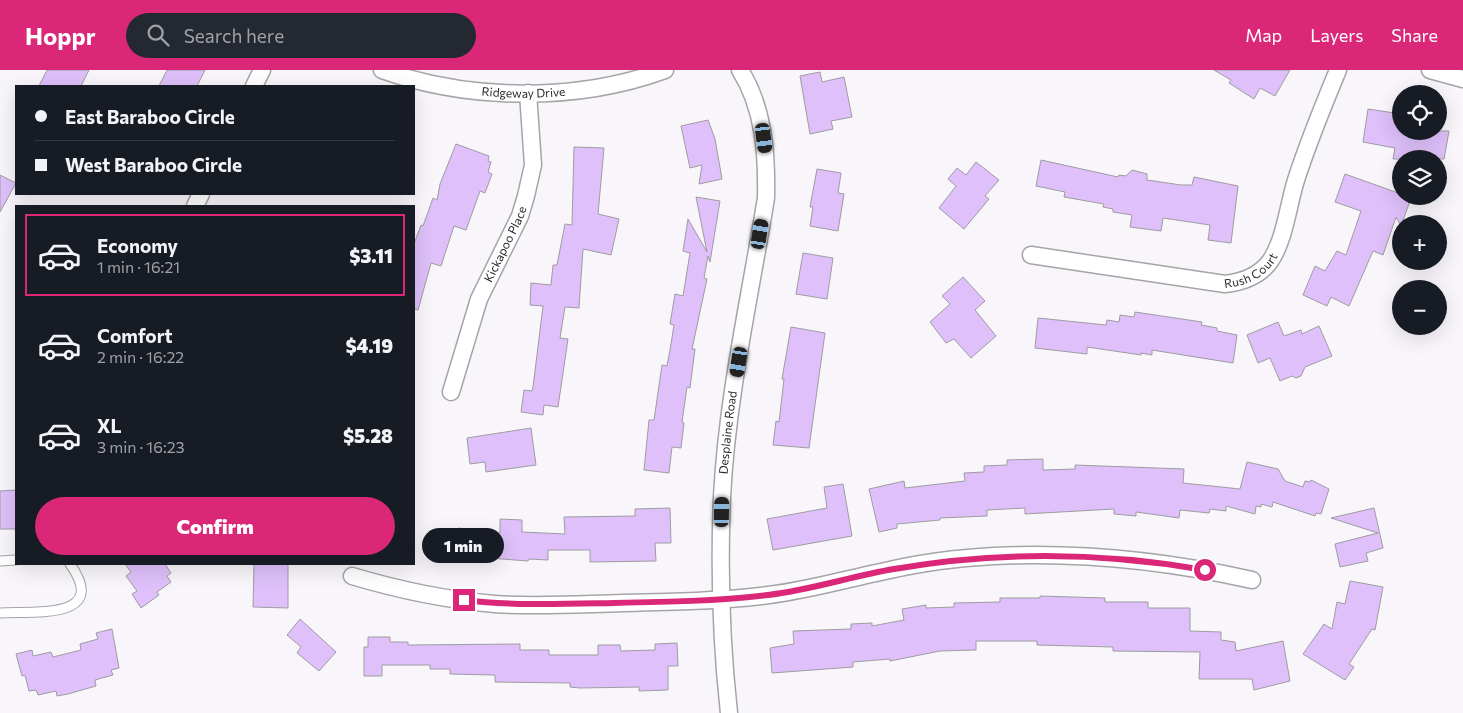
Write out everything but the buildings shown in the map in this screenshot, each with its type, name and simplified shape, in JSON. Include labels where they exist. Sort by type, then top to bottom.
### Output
[{"type":"street","points":[[254,85],[262,70]]},
{"type":"street","name":"Ridgeway Drive","points":[[382,70],[441,86],[489,92],[528,93],[576,90],[644,73],[665,70]]},
{"type":"street","name":"Desplaine Road","points":[[729,713],[721,599],[722,496],[730,416],[766,198],[767,164],[764,138],[756,104],[740,70]]},
{"type":"street","name":"Rush Court","points":[[1031,255],[1225,284],[1251,278],[1270,261],[1276,249],[1295,182],[1313,130],[1338,70]]},
{"type":"street","points":[[1430,70],[1463,79]]},
{"type":"street","name":"Kickapoo Place","points":[[451,392],[479,299],[520,216],[526,196],[533,165],[528,93]]},
{"type":"street","points":[[352,576],[399,590],[496,604],[721,599],[770,595],[892,569],[993,556],[1109,557],[1167,563],[1252,580]]},
{"type":"lane","points":[[0,561],[15,560]]},
{"type":"lane","points":[[0,613],[61,610],[79,602],[82,591],[78,576],[71,565]]},
{"type":"route","points":[[464,600],[496,604],[542,605],[686,602],[770,595],[892,569],[949,560],[993,556],[1109,557],[1167,563],[1205,570]]}]
